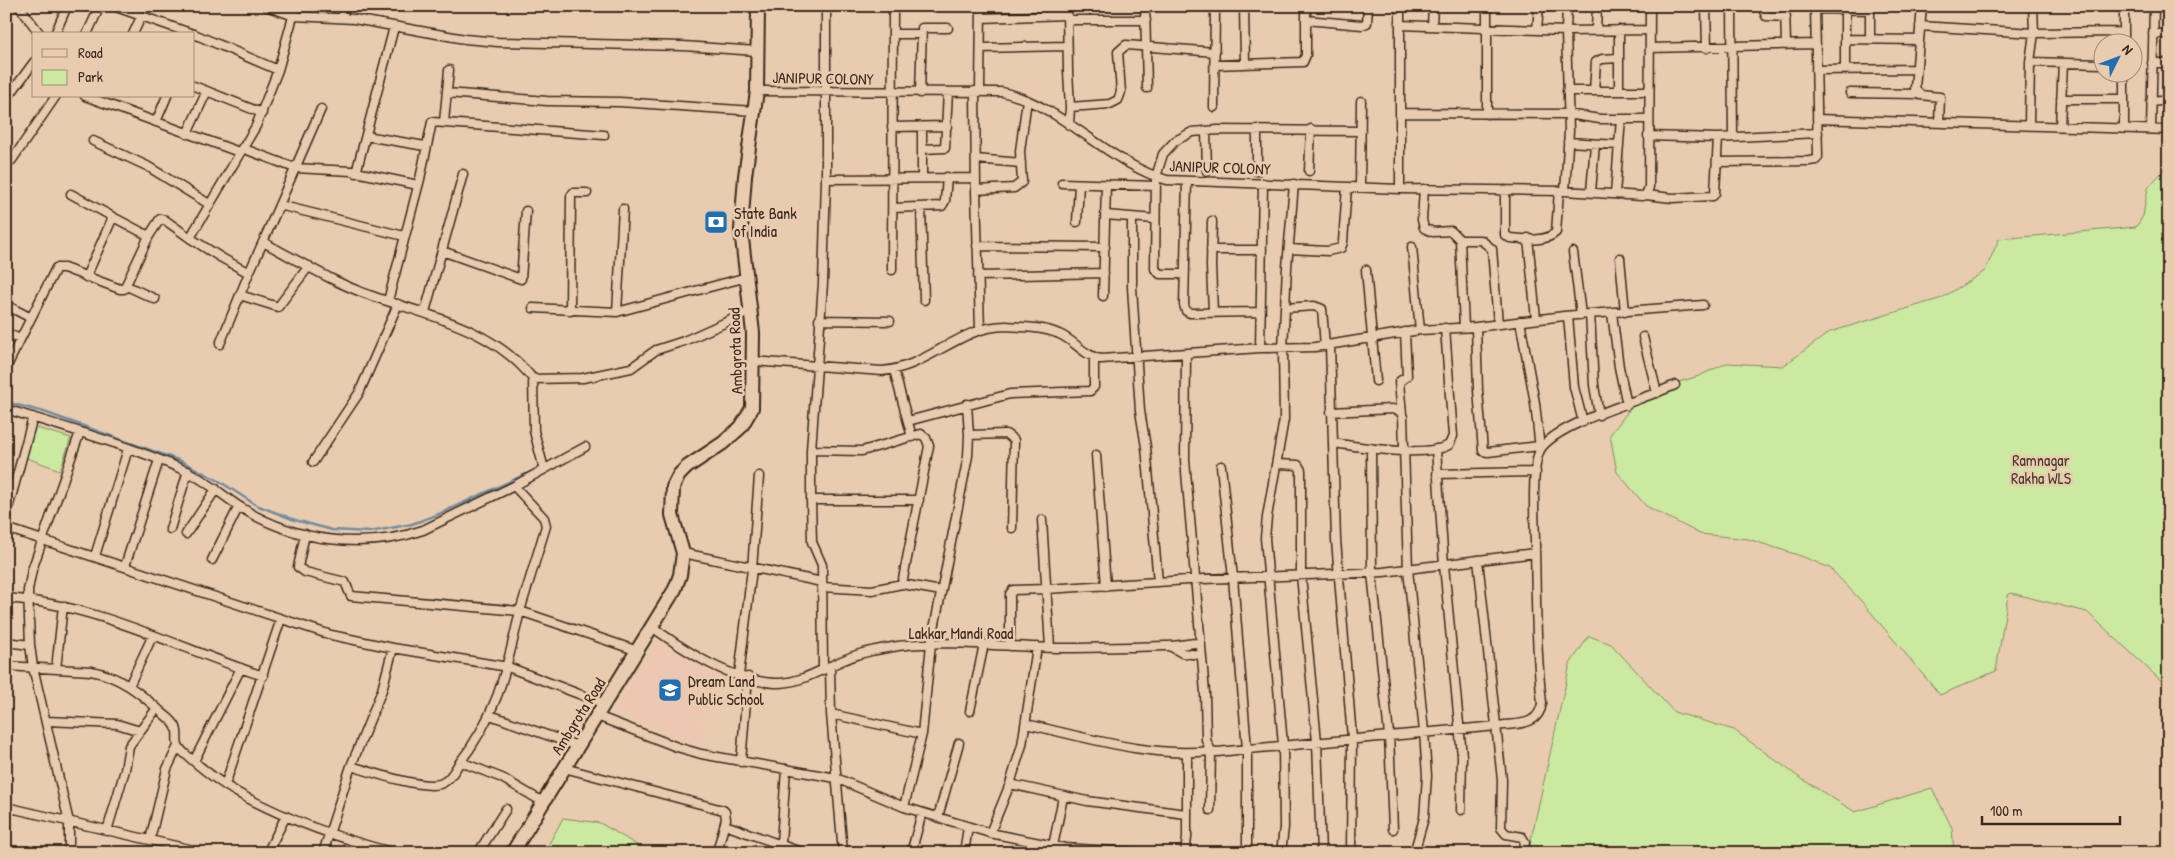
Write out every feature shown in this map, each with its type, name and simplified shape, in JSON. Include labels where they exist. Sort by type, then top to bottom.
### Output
[{"type":"main road","name":"Ambgrota Road","points":[[512,853],[675,589],[680,575],[683,554],[672,515],[673,487],[679,475],[687,467],[723,443],[741,427],[752,408],[751,311],[741,240],[741,213],[757,91],[758,6]]},
{"type":"street","points":[[19,6],[38,32]]},
{"type":"street","points":[[56,32],[62,21],[66,6]]},
{"type":"street","points":[[88,32],[100,6]]},
{"type":"street","points":[[113,6],[172,31]]},
{"type":"street","points":[[266,6],[294,16],[342,17],[482,41],[683,46],[757,51]]},
{"type":"street","points":[[190,238],[262,113],[278,70],[296,6]]},
{"type":"street","points":[[342,17],[346,6]]},
{"type":"street","points":[[826,6],[827,90],[823,283],[819,320],[811,500],[812,542],[822,565],[827,668],[843,853]]},
{"type":"street","points":[[892,270],[894,178],[891,93],[893,6]]},
{"type":"street","points":[[980,330],[976,159],[981,6]]},
{"type":"street","points":[[1067,6],[1069,125]]},
{"type":"street","points":[[1145,6],[1147,88]]},
{"type":"street","points":[[1214,107],[1215,6]]},
{"type":"street","points":[[1244,6],[1245,64]]},
{"type":"street","points":[[1215,64],[1303,62],[1306,55],[1306,6]]},
{"type":"street","points":[[1306,20],[1362,26],[1367,23],[1368,6]]},
{"type":"street","points":[[1400,6],[1400,189]]},
{"type":"street","points":[[1432,26],[1433,6]]},
{"type":"street","points":[[1487,6],[1487,114]]},
{"type":"street","points":[[1537,30],[1539,6]]},
{"type":"street","points":[[1505,190],[1505,235],[1510,238],[1544,239],[1556,232],[1568,142],[1567,6]]},
{"type":"street","points":[[1596,30],[1597,6]]},
{"type":"street","points":[[1646,195],[1649,187],[1650,6]]},
{"type":"street","points":[[1706,6],[1707,48]]},
{"type":"street","points":[[1732,6],[1733,137]]},
{"type":"street","points":[[1762,6],[1766,16],[1786,17]]},
{"type":"street","points":[[1785,6],[1786,45]]},
{"type":"street","points":[[1918,94],[1915,88],[1922,6]]},
{"type":"street","points":[[2029,126],[2030,62],[2034,34],[2033,6]]},
{"type":"street","points":[[2124,6],[2124,32]]},
{"type":"street","points":[[2151,129],[2154,6]]},
{"type":"street","points":[[1718,138],[1718,162],[1814,161],[1818,158],[1819,153],[1815,8],[1845,10],[1870,8],[1870,40]]},
{"type":"street","points":[[1845,10],[1845,69]]},
{"type":"street","points":[[134,32],[141,17]]},
{"type":"street","points":[[981,18],[1146,20]]},
{"type":"street","points":[[1400,25],[1537,30],[1650,30]]},
{"type":"street","points":[[1920,26],[2034,34],[2092,33]]},
{"type":"street","points":[[356,172],[394,27]]},
{"type":"street","points":[[920,93],[921,34],[923,27],[948,28]]},
{"type":"street","points":[[1619,30],[1619,91]]},
{"type":"street","points":[[195,34],[278,70]]},
{"type":"street","points":[[893,34],[921,34]]},
{"type":"street","points":[[2153,34],[2169,34]]},
{"type":"street","points":[[1845,39],[1919,40]]},
{"type":"street","points":[[1650,48],[1816,44]]},
{"type":"street","points":[[1070,107],[1098,106],[1115,102],[1121,92],[1118,58],[1120,50],[1126,45],[1215,52]]},
{"type":"street","points":[[981,48],[1067,46]]},
{"type":"street","points":[[1594,91],[1596,62],[1602,59],[1619,58]]},
{"type":"street","points":[[2030,62],[2092,64]]},
{"type":"street","points":[[2060,126],[2063,63]]},
{"type":"street","points":[[2152,63],[2169,63]]},
{"type":"street","points":[[6,100],[32,65]]},
{"type":"street","points":[[1816,70],[1916,69]]},
{"type":"street","points":[[444,122],[449,70]]},
{"type":"street","points":[[2124,82],[2124,128]]},
{"type":"street","points":[[195,86],[262,113]]},
{"type":"street","points":[[187,134],[207,91]]},
{"type":"street","name":"JANIPUR COLONY","points":[[757,91],[1002,92],[1027,100],[1143,172],[1167,180],[1400,189],[1591,192],[1638,197],[1646,195],[1672,198],[1713,196],[1715,193],[1718,162]]},
{"type":"street","points":[[1567,91],[1649,91]]},
{"type":"street","points":[[922,149],[945,148],[948,92]]},
{"type":"street","points":[[447,93],[547,102],[620,102],[754,111]]},
{"type":"street","points":[[1850,93],[1918,94],[1940,97],[1939,123]]},
{"type":"street","points":[[6,163],[12,160],[55,98]]},
{"type":"street","points":[[91,98],[187,134],[295,168],[356,172],[418,185]]},
{"type":"street","points":[[108,104],[110,98]]},
{"type":"street","points":[[156,122],[167,98]]},
{"type":"street","points":[[2061,99],[2124,99]]},
{"type":"street","points":[[976,190],[1007,189],[1018,186],[1022,176],[1021,143],[1027,100]]},
{"type":"street","points":[[2151,102],[2169,100]]},
{"type":"street","points":[[1360,187],[1361,101]]},
{"type":"street","points":[[220,344],[321,109]]},
{"type":"street","points":[[1401,113],[1567,114],[1621,119],[1649,119]]},
{"type":"street","points":[[1615,194],[1621,119]]},
{"type":"street","points":[[1817,119],[2169,130]]},
{"type":"street","points":[[388,301],[418,185],[430,124],[436,121],[604,135]]},
{"type":"street","points":[[922,126],[922,177]]},
{"type":"street","points":[[892,127],[947,126]]},
{"type":"street","points":[[1257,129],[1257,171]]},
{"type":"street","points":[[1184,274],[1160,274],[1155,269],[1156,177],[1163,154],[1175,141],[1192,132],[1206,131],[1311,129],[1361,131]]},
{"type":"street","points":[[1309,171],[1311,129]]},
{"type":"street","points":[[1206,131],[1207,171]]},
{"type":"street","points":[[1648,136],[1718,138],[1818,133]]},
{"type":"street","points":[[366,136],[425,146]]},
{"type":"street","points":[[93,141],[147,166],[209,204]]},
{"type":"street","points":[[1568,142],[1619,145]]},
{"type":"street","points":[[1591,192],[1595,144]]},
{"type":"street","points":[[976,159],[1021,163]]},
{"type":"street","points":[[425,312],[463,174]]},
{"type":"street","points":[[893,208],[942,206],[945,202],[947,178]]},
{"type":"street","points":[[826,179],[976,178]]},
{"type":"street","points":[[1187,181],[1184,274],[1184,305],[1186,311],[1190,313],[1261,312]]},
{"type":"street","points":[[1260,348],[1264,183]]},
{"type":"street","points":[[1062,184],[1156,186]]},
{"type":"street","points":[[1077,222],[1079,184]]},
{"type":"street","points":[[1282,853],[1284,827],[1282,745],[1266,528],[1284,419],[1283,349],[1294,184]]},
{"type":"street","points":[[1103,296],[1106,185]]},
{"type":"street","points":[[1289,249],[1328,251],[1341,248],[1343,242],[1346,186]]},
{"type":"street","points":[[1424,189],[1422,220],[1424,228],[1433,232],[1451,231],[1460,240],[1464,327]]},
{"type":"street","points":[[570,311],[570,196],[574,193],[587,193]]},
{"type":"street","points":[[71,194],[149,236]]},
{"type":"street","points":[[279,205],[404,236]]},
{"type":"street","points":[[920,207],[924,300]]},
{"type":"street","points":[[617,312],[623,209]]},
{"type":"street","points":[[442,251],[521,279],[526,211]]},
{"type":"street","points":[[1106,215],[1156,220]]},
{"type":"street","points":[[86,277],[113,218]]},
{"type":"street","points":[[1132,218],[1132,286],[1138,356],[1140,411],[1146,440],[1158,582]]},
{"type":"street","points":[[6,368],[56,268],[64,268],[120,289],[127,286],[149,236],[157,222],[162,219],[220,257],[249,273]]},
{"type":"street","points":[[1212,221],[1213,312]]},
{"type":"street","points":[[1528,238],[1536,319]]},
{"type":"street","points":[[1460,240],[1481,240],[1492,249],[1498,324]]},
{"type":"street","points":[[263,242],[345,285],[450,321],[493,343],[516,360],[532,379],[535,436],[544,469]]},
{"type":"street","points":[[977,246],[1105,247]]},
{"type":"street","points":[[1412,247],[1420,330]]},
{"type":"street","points":[[1211,250],[1262,250]]},
{"type":"street","points":[[1573,252],[1581,315]]},
{"type":"street","points":[[1620,258],[1625,312]]},
{"type":"street","points":[[240,295],[278,307],[309,266]]},
{"type":"street","points":[[1366,270],[1376,381]]},
{"type":"street","points":[[978,276],[1104,273]]},
{"type":"street","points":[[533,308],[617,312],[747,277]]},
{"type":"street","points":[[127,286],[155,299]]},
{"type":"street","points":[[313,462],[359,393],[398,304]]},
{"type":"street","points":[[6,305],[30,318]]},
{"type":"street","points":[[753,361],[882,371],[894,370],[917,362],[959,338],[980,330],[1004,326],[1051,331],[1074,342],[1094,358],[1186,354],[1260,348],[1283,349],[1328,345],[1420,330],[1476,327],[1536,319],[1703,305]]},
{"type":"street","points":[[1285,308],[1314,306],[1322,309],[1328,345],[1339,574],[1352,738],[1351,853]]},
{"type":"street","points":[[532,379],[583,378],[631,368],[656,350],[684,341],[751,311]]},
{"type":"street","points":[[1612,313],[1619,367],[1627,405]]},
{"type":"street","points":[[1590,314],[1594,385],[1599,415]]},
{"type":"street","points":[[1568,316],[1574,387],[1582,422]]},
{"type":"street","points":[[819,320],[890,321]]},
{"type":"street","points":[[1026,724],[1128,746],[1187,754],[1528,723],[1535,719],[1541,708],[1535,608],[1534,484],[1540,448],[1520,321]]},
{"type":"street","points":[[1476,327],[1482,450],[1488,452],[1540,448],[1565,430],[1582,422],[1676,386]]},
{"type":"street","points":[[1333,443],[1405,450],[1436,449],[1449,445],[1453,436],[1446,328]]},
{"type":"street","points":[[1405,332],[1407,376],[1399,382],[1405,450],[1408,569],[1427,776],[1426,807],[1414,853]]},
{"type":"street","points":[[6,333],[20,339]]},
{"type":"street","points":[[1643,337],[1657,393]]},
{"type":"street","points":[[1186,354],[1185,460],[1196,580],[1206,740],[1211,751],[1210,810]]},
{"type":"street","points":[[908,421],[1010,394],[1090,391],[1094,387],[1094,358]]},
{"type":"street","points":[[894,370],[912,437]]},
{"type":"street","points":[[904,807],[922,734],[931,644],[966,466],[969,435],[967,404]]},
{"type":"street","points":[[6,409],[80,432],[188,471],[258,517],[305,534],[334,540],[382,540],[408,535],[437,524],[514,486],[585,447]]},
{"type":"street","points":[[1331,412],[1392,409],[1402,414]]},
{"type":"street","points":[[6,516],[33,417]]},
{"type":"street","points":[[69,853],[69,822],[33,667],[28,600],[29,579],[80,432]]},
{"type":"street","points":[[812,450],[862,451],[921,434],[928,442],[919,500],[902,584]]},
{"type":"street","points":[[969,435],[1006,434],[1014,440],[1012,528]]},
{"type":"street","points":[[1371,448],[1372,573],[1388,735],[1393,829]]},
{"type":"street","points":[[95,556],[128,449]]},
{"type":"street","points":[[1436,449],[1463,778],[1461,810]]},
{"type":"street","points":[[1096,455],[1106,586]]},
{"type":"street","points":[[124,566],[159,460]]},
{"type":"street","points":[[1278,464],[1298,465],[1301,470],[1301,575],[1317,742],[1320,853]]},
{"type":"street","points":[[1221,466],[1234,578],[1247,749],[1246,853]]},
{"type":"street","points":[[170,530],[188,471]]},
{"type":"street","points":[[1437,474],[1536,472]]},
{"type":"street","points":[[739,675],[752,569],[759,476]]},
{"type":"street","points":[[351,766],[406,781],[433,785],[445,782],[477,739],[490,715],[508,667],[520,611],[546,526],[544,518],[514,486]]},
{"type":"street","points":[[186,534],[216,490]]},
{"type":"street","points":[[811,500],[919,500]]},
{"type":"street","points":[[212,560],[240,506]]},
{"type":"street","points":[[1042,520],[1050,647]]},
{"type":"street","points":[[6,528],[331,635],[393,648],[508,667],[605,704]]},
{"type":"street","points":[[305,534],[298,567],[305,572],[345,582],[351,596],[520,611],[638,651]]},
{"type":"street","points":[[1010,646],[1011,591],[1016,589],[1372,573],[1535,553]]},
{"type":"street","points":[[683,554],[822,585],[872,590],[902,584],[941,591]]},
{"type":"street","points":[[1478,560],[1497,726],[1502,792],[1500,828],[1506,834],[1522,837],[1525,842],[1523,853]]},
{"type":"street","points":[[6,598],[63,606],[103,617],[263,676]]},
{"type":"street","points":[[56,669],[63,606]]},
{"type":"street","points":[[225,785],[281,620]]},
{"type":"street","name":"Lakkar Mandi Road","points":[[652,627],[701,660],[739,675],[770,682],[784,682],[810,676],[867,652],[896,646],[931,644],[1037,647],[1170,646]]},
{"type":"street","points":[[129,686],[153,635]]},
{"type":"street","points":[[6,642],[30,645]]},
{"type":"street","points":[[1170,646],[1200,643]]},
{"type":"street","points":[[970,711],[984,644]]},
{"type":"street","points":[[1170,646],[1182,653],[1201,655]]},
{"type":"street","points":[[990,833],[1010,784],[1019,755],[1026,724],[1037,647]]},
{"type":"street","points":[[323,853],[351,766],[382,690],[393,648]]},
{"type":"street","points":[[6,666],[103,673],[129,686],[157,708],[176,727],[178,746],[167,769],[150,840]]},
{"type":"street","points":[[194,761],[240,668]]},
{"type":"street","points":[[741,762],[748,677]]},
{"type":"street","points":[[107,831],[125,770],[129,746],[157,708]]},
{"type":"street","points":[[831,714],[922,734]]},
{"type":"street","points":[[490,715],[578,746]]},
{"type":"street","points":[[597,716],[677,747],[741,762],[836,778],[904,807],[990,833],[1078,850],[1143,853]]},
{"type":"street","points":[[46,721],[117,724],[140,731]]},
{"type":"street","points":[[938,817],[959,743]]},
{"type":"street","points":[[178,746],[225,785],[286,816],[330,833],[391,852]]},
{"type":"street","points":[[1185,853],[1187,838],[1187,754]]},
{"type":"street","points":[[461,762],[502,778],[542,802]]},
{"type":"street","points":[[564,768],[723,810],[726,815],[725,825],[718,848]]},
{"type":"street","points":[[777,853],[781,843],[786,770]]},
{"type":"street","points":[[1010,784],[1063,797],[1186,814]]},
{"type":"street","points":[[1053,846],[1063,797]]},
{"type":"street","points":[[6,818],[8,808],[189,848],[195,853]]},
{"type":"street","points":[[478,853],[506,810]]},
{"type":"street","points":[[911,853],[922,813]]},
{"type":"street","points":[[267,853],[286,816]]},
{"type":"street","points":[[725,825],[781,843],[804,853]]},
{"type":"street","points":[[964,853],[968,827]]},
{"type":"shaded area","name":"Dream Land Public School","points":[[657,642],[720,672],[696,723],[709,729],[705,750],[615,711]]},
{"type":"green space","name":"Ramnagar Rakha WLS","points":[[2169,164],[2169,688],[2087,612],[2011,593],[2008,595],[1996,671],[1940,695],[1863,603],[1830,568],[1801,556],[1748,539],[1700,534],[1646,506],[1617,472],[1610,435],[1642,393],[1699,376],[1727,363],[1783,366],[1830,332],[1942,298],[1985,271],[1999,239],[2136,227],[2143,216],[2148,188]]},
{"type":"green space","points":[[33,427],[71,438],[60,470],[24,457]]},
{"type":"green space","points":[[1589,636],[1611,644],[1674,712],[1734,730],[1800,778],[1855,812],[1932,788],[1952,828],[1954,853],[1539,853],[1530,844],[1570,664]]},
{"type":"green space","points":[[563,818],[600,823],[637,845],[635,853],[544,853]]},
{"type":"waterway","points":[[6,402],[44,412],[181,461],[219,481],[256,505],[295,520],[332,530],[370,532],[412,524],[439,514],[539,468]]},
{"type":"place","name":"State Bank of India","points":[[716,222]]},
{"type":"place","name":"Dream Land Public School","points":[[670,690]]}]
